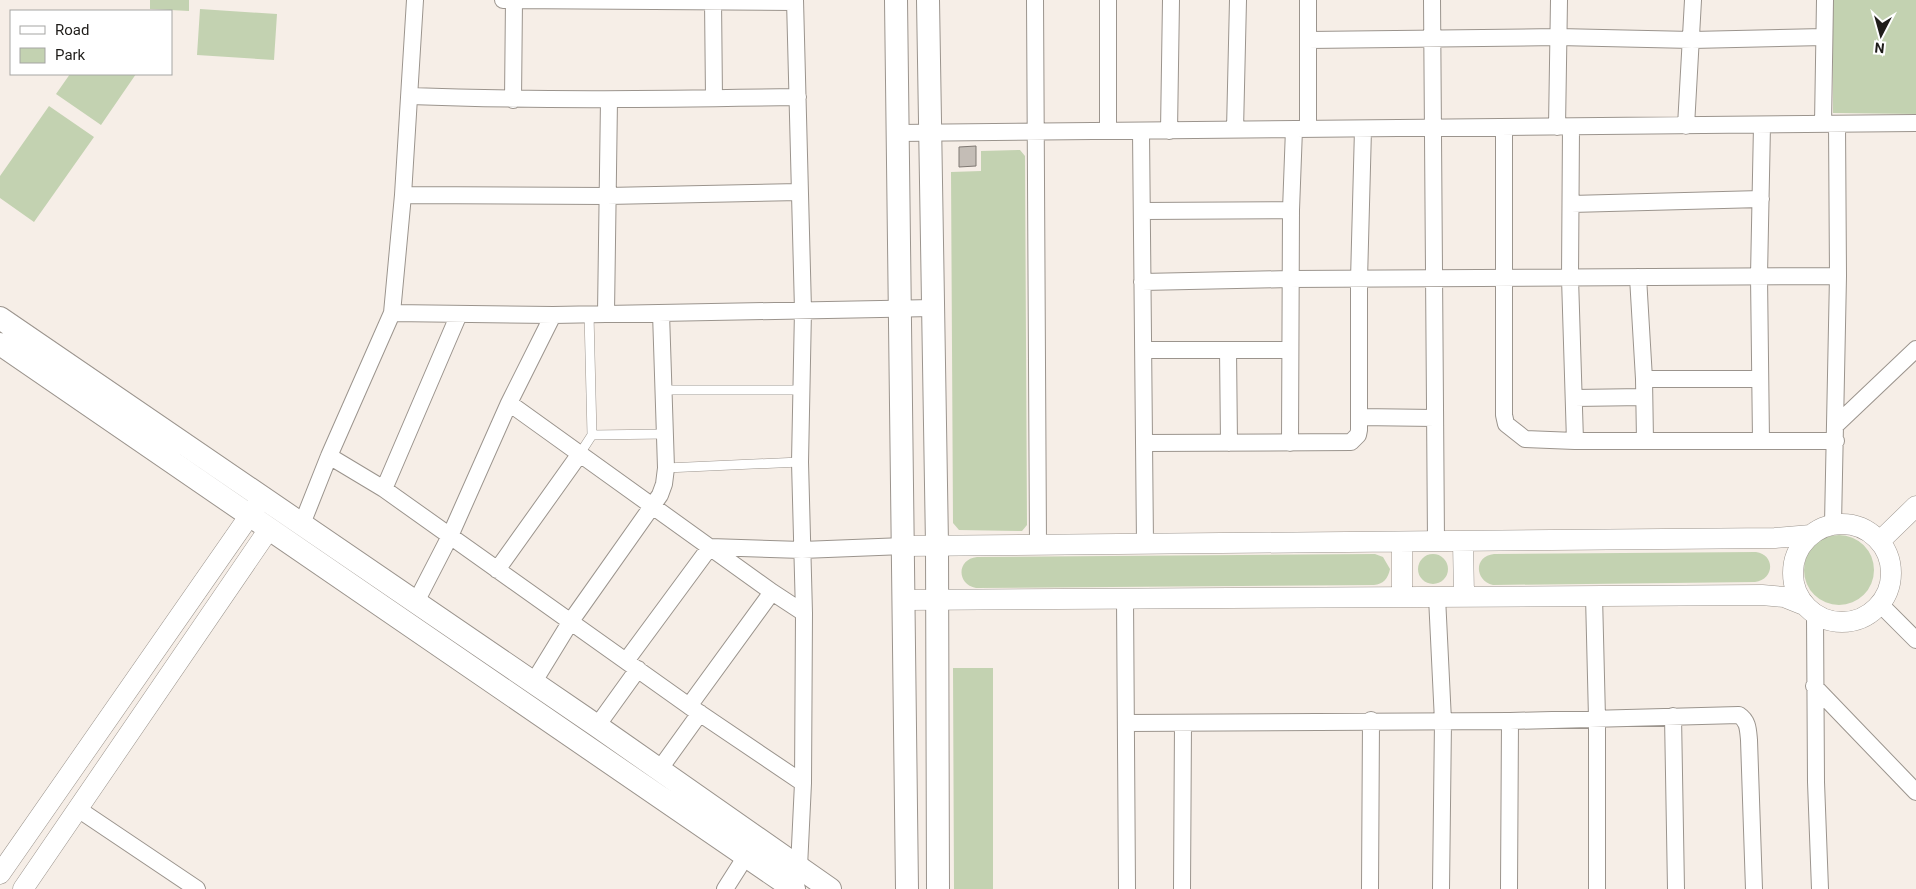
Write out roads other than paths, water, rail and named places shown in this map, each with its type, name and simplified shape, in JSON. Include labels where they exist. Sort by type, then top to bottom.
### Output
[{"type":"main road","points":[[896,0],[904,546],[906,889]]},
{"type":"main road","points":[[928,0],[937,545],[938,889]]},
{"type":"main road","points":[[0,318],[416,602],[830,889]]},
{"type":"main road","points":[[0,344],[794,889]]},
{"type":"street","points":[[302,524],[329,456],[392,313],[403,195],[416,0]]},
{"type":"street","points":[[503,0],[795,1],[803,310],[800,462],[804,613],[803,783],[799,866]]},
{"type":"street","points":[[513,100],[514,0]]},
{"type":"street","points":[[1036,0],[1038,544]]},
{"type":"street","points":[[1108,0],[1108,131]]},
{"type":"street","points":[[1169,131],[1171,0]]},
{"type":"street","points":[[1235,130],[1238,0]]},
{"type":"street","points":[[1290,443],[1291,210],[1301,129],[1308,40],[1308,0]]},
{"type":"street","points":[[1432,0],[1436,542]]},
{"type":"street","points":[[1559,0],[1558,37],[1571,204],[1570,278],[1575,442]]},
{"type":"street","points":[[1686,126],[1693,0]]},
{"type":"street","points":[[1825,0],[1824,36],[1838,276],[1833,524]]},
{"type":"street","points":[[713,1],[714,98]]},
{"type":"street","points":[[1308,40],[1558,37],[1692,40],[1824,36]]},
{"type":"street","points":[[410,96],[513,100],[798,97]]},
{"type":"street","points":[[606,313],[609,100]]},
{"type":"street","points":[[898,133],[1916,124]]},
{"type":"street","points":[[1761,441],[1759,276],[1762,125]]},
{"type":"street","points":[[1504,127],[1504,415],[1506,424],[1525,439],[1575,442],[1761,441],[1836,433],[1916,349]]},
{"type":"street","points":[[1144,443],[1351,442],[1358,435],[1359,280],[1363,129]]},
{"type":"street","points":[[1141,131],[1145,544]]},
{"type":"street","points":[[403,195],[607,196],[799,192]]},
{"type":"street","points":[[1571,204],[1760,199]]},
{"type":"street","points":[[1142,210],[1291,210]]},
{"type":"street","points":[[1142,282],[1290,279],[1838,276]]},
{"type":"street","points":[[1638,277],[1644,379],[1645,442]]},
{"type":"street","points":[[392,313],[589,314],[933,308]]},
{"type":"street","points":[[533,683],[571,621],[660,495],[664,484],[666,468],[661,313]]},
{"type":"street","points":[[384,489],[458,314]]},
{"type":"street","points":[[416,602],[450,536],[509,403],[553,314]]},
{"type":"street","points":[[1143,350],[1290,350]]},
{"type":"street","points":[[1228,350],[1229,443]]},
{"type":"street","points":[[1644,379],[1760,379]]},
{"type":"street","points":[[1574,398],[1644,397]]},
{"type":"street","points":[[509,403],[652,507],[804,613]]},
{"type":"street","points":[[1359,417],[1435,418]]},
{"type":"street","points":[[497,570],[579,455]]},
{"type":"street","points":[[329,456],[384,489],[694,710],[803,783]]},
{"type":"street","points":[[0,874],[262,497]]},
{"type":"street","points":[[1880,541],[1916,506]]},
{"type":"street","points":[[904,600],[1762,595],[1784,597],[1809,610],[1826,620],[1850,622],[1866,616],[1880,604],[1889,590],[1892,573],[1888,556],[1880,541],[1863,528],[1854,525],[1833,524],[1817,530],[1804,541],[1797,552],[1793,565],[1796,592],[1809,610],[1814,686],[1820,889]]},
{"type":"street","points":[[23,889],[269,529]]},
{"type":"street","points":[[710,547],[802,550],[937,545],[1464,542],[1775,538],[1811,535]]},
{"type":"street","points":[[1402,542],[1402,597]]},
{"type":"street","points":[[1464,542],[1464,596]]},
{"type":"street","points":[[596,726],[632,665],[710,547]]},
{"type":"street","points":[[659,770],[694,710],[772,592]]},
{"type":"street","points":[[1437,596],[1443,721],[1441,889]]},
{"type":"street","points":[[1594,596],[1597,718],[1597,889]]},
{"type":"street","points":[[1125,599],[1128,889]]},
{"type":"street","points":[[1880,604],[1916,640]]},
{"type":"street","points":[[1814,686],[1916,792]]},
{"type":"street","points":[[1126,723],[1371,720],[1510,721],[1739,715],[1744,718],[1748,725],[1754,889]]},
{"type":"street","points":[[1673,716],[1676,889]]},
{"type":"street","points":[[1370,889],[1371,720]]},
{"type":"street","points":[[1509,889],[1510,721]]},
{"type":"street","points":[[1182,889],[1183,723]]},
{"type":"street","points":[[78,809],[197,889]]},
{"type":"street","points":[[725,889],[746,856]]},
{"type":"lane","points":[[579,455],[592,435],[589,314]]},
{"type":"lane","points":[[664,390],[801,390]]},
{"type":"lane","points":[[592,435],[665,434]]},
{"type":"lane","points":[[666,468],[800,462]]}]
